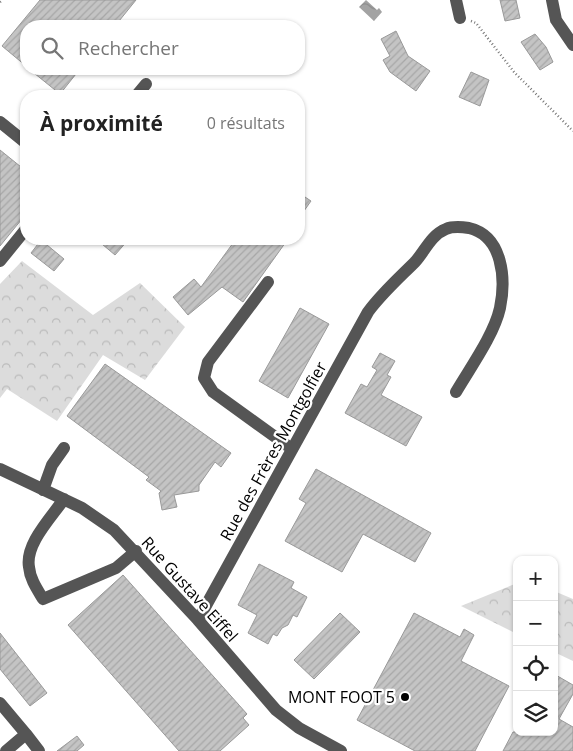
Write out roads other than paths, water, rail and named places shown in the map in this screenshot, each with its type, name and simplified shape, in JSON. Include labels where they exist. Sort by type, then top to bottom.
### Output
[{"type":"street","points":[[456,0],[460,18]]},
{"type":"street","points":[[552,0],[556,20],[573,45]]},
{"type":"street","points":[[141,90],[146,84]]},
{"type":"street","points":[[2,126],[20,140]]},
{"type":"street","name":"Rue des Frères Montgolfier","points":[[198,620],[356,334],[378,298],[417,260],[435,236],[446,229],[464,227],[473,229],[492,243],[501,265],[500,310],[494,325],[456,392]]},
{"type":"street","points":[[0,261],[20,236]]},
{"type":"street","points":[[268,282],[208,362],[204,378],[213,392],[292,449]]},
{"type":"street","points":[[43,490],[52,466],[64,448]]},
{"type":"street","name":"Rue Gustave Eiffel","points":[[0,469],[98,518],[136,551],[276,710],[299,728],[341,751]]},
{"type":"street","points":[[64,500],[29,552],[28,566],[31,577],[43,599],[116,568],[136,551]]},
{"type":"street","points":[[0,703],[39,751]]},
{"type":"street","points":[[6,751],[26,734]]},
{"type":"water","points":[[366,0],[382,12],[374,21],[359,7]]},
{"type":"place","name":"MONT FOOT 5","points":[[405,697]]}]
